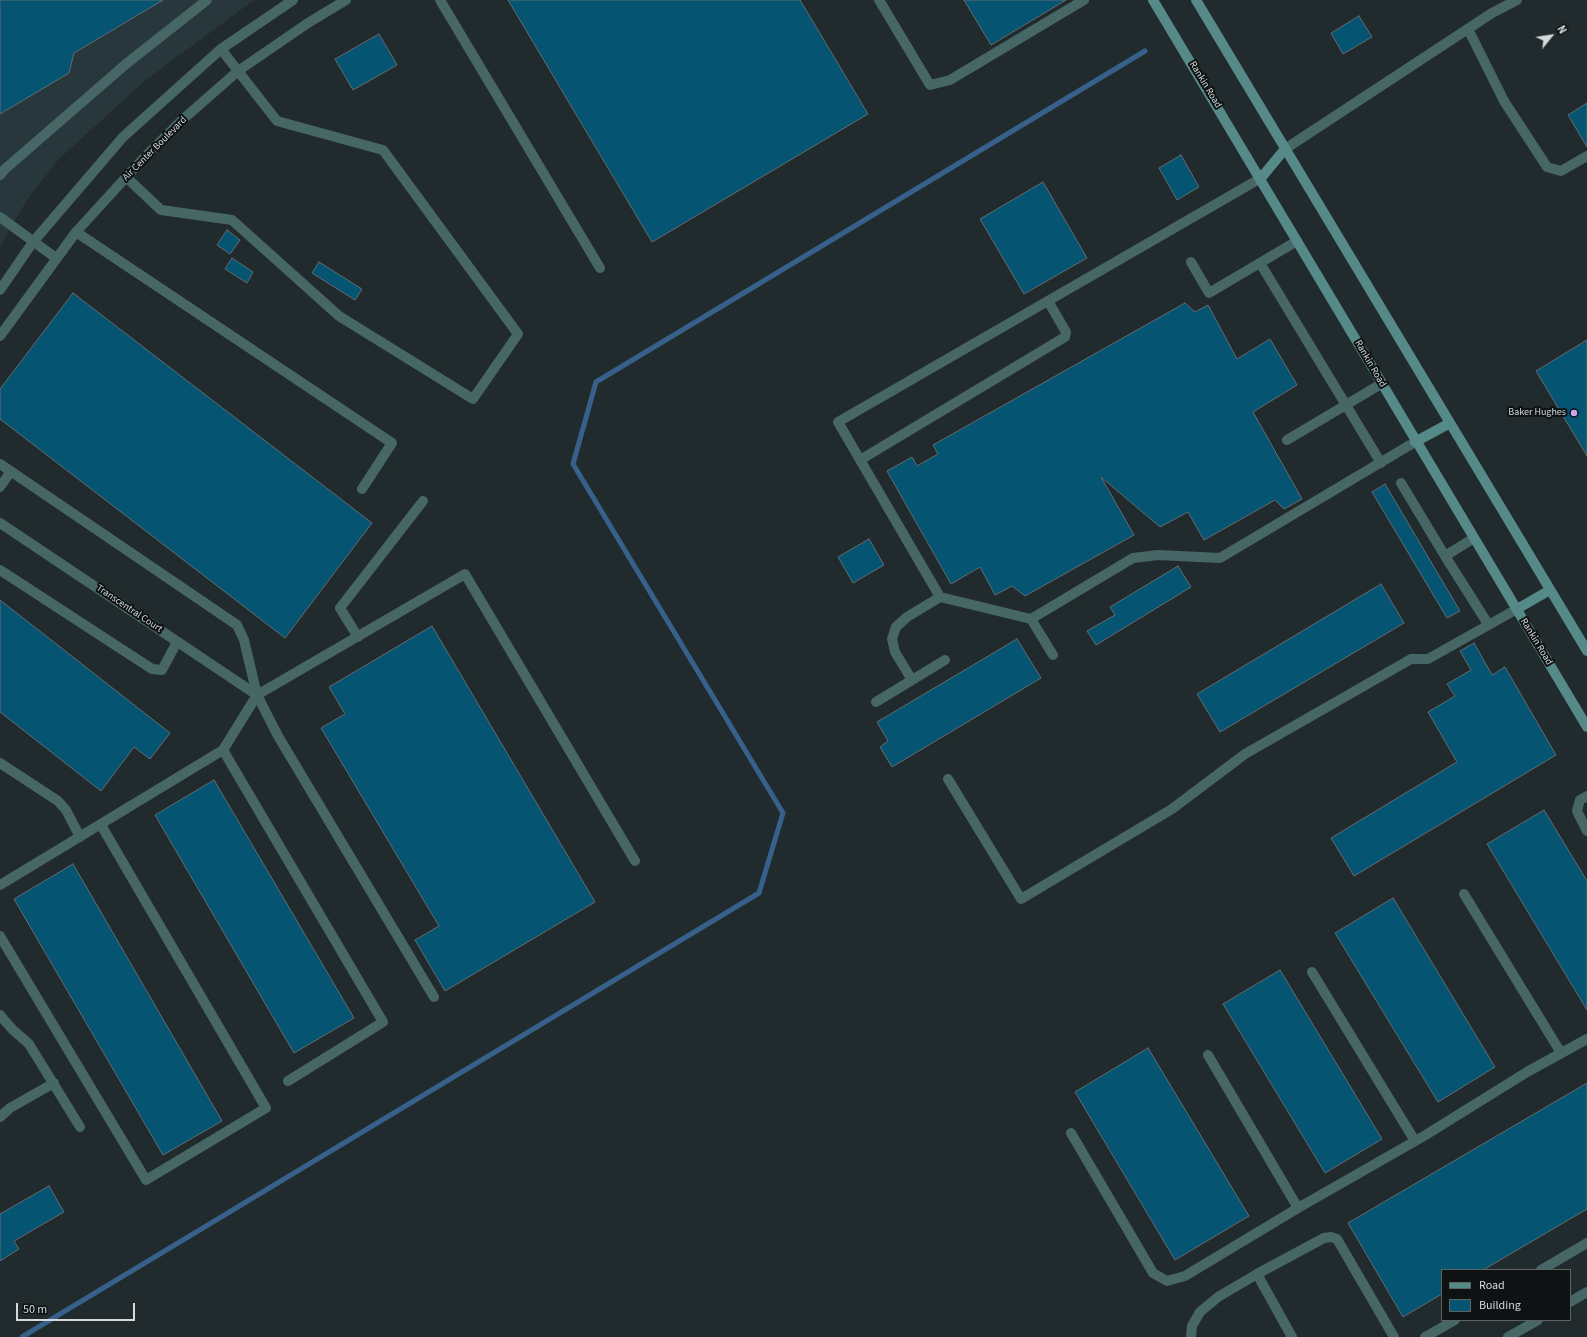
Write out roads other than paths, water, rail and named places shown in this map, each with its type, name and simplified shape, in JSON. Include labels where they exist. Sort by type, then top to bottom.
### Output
[{"type":"main road","name":"Rankin Road","points":[[1153,0],[1260,178],[1415,442],[1587,727]]},
{"type":"main road","points":[[1196,0],[1587,651]]},
{"type":"main road","points":[[1260,178],[1285,149]]},
{"type":"main road","points":[[1415,442],[1450,423]]},
{"type":"main road","points":[[1517,610],[1550,590]]},
{"type":"street","points":[[0,175],[120,69],[207,0]]},
{"type":"street","points":[[0,290],[33,242],[123,137],[221,49],[293,0]]},
{"type":"street","name":"Air Center Boulevard","points":[[0,336],[76,232],[126,176],[181,121],[238,71],[308,23],[346,0]]},
{"type":"street","points":[[440,0],[600,268]]},
{"type":"street","points":[[879,0],[930,85],[950,80],[1084,0]]},
{"type":"street","points":[[1285,149],[1468,29],[1517,0]]},
{"type":"street","points":[[1468,29],[1504,100],[1547,167],[1561,172],[1587,156]]},
{"type":"street","points":[[126,176],[161,210],[232,220],[339,316],[472,399],[518,334],[383,150],[277,121],[221,49]]},
{"type":"street","points":[[940,597],[838,422],[1260,178]]},
{"type":"street","points":[[0,217],[56,258]]},
{"type":"street","points":[[76,232],[392,443],[362,489]]},
{"type":"street","points":[[1191,262],[1209,293],[1297,241]]},
{"type":"street","points":[[1260,263],[1381,463]]},
{"type":"street","points":[[860,460],[1064,337],[1066,332],[1048,301]]},
{"type":"street","points":[[1287,440],[1381,384]]},
{"type":"street","points":[[912,680],[895,652],[892,639],[896,627],[906,617],[940,597],[1031,619],[1133,558],[1158,554],[1220,558],[1415,442]]},
{"type":"street","points":[[0,464],[237,625],[244,640],[257,695],[278,736],[434,997]]},
{"type":"street","points":[[0,487],[11,472]]},
{"type":"street","points":[[1401,483],[1488,624]]},
{"type":"street","points":[[358,637],[340,608],[423,501]]},
{"type":"street","name":"Transcentral Court","points":[[0,523],[257,695]]},
{"type":"street","points":[[1446,556],[1474,538]]},
{"type":"street","points":[[0,570],[152,669],[162,670],[177,642]]},
{"type":"street","points":[[0,885],[223,750],[257,695],[465,574],[635,861]]},
{"type":"street","points":[[948,778],[1021,899],[1172,809],[1245,754],[1411,659],[1428,659],[1488,624],[1517,610]]},
{"type":"street","points":[[1031,619],[1053,655]]},
{"type":"street","points":[[876,702],[945,660]]},
{"type":"street","points":[[223,750],[383,1022],[288,1081]]},
{"type":"street","points":[[0,763],[58,801],[66,810],[80,837]]},
{"type":"street","points":[[1587,796],[1580,800],[1577,811],[1587,831]]},
{"type":"street","points":[[0,936],[146,1180],[266,1108],[101,825]]},
{"type":"street","points":[[1464,894],[1561,1053]]},
{"type":"street","points":[[1312,972],[1415,1141]]},
{"type":"street","points":[[0,1016],[12,1029],[30,1044],[80,1127]]},
{"type":"street","points":[[1071,1133],[1153,1273],[1167,1281],[1184,1276],[1587,1039]]},
{"type":"street","points":[[1208,1055],[1298,1208]]},
{"type":"street","points":[[0,1117],[10,1108],[54,1083]]},
{"type":"street","points":[[1191,1337],[1192,1326],[1200,1312],[1218,1297],[1324,1238],[1331,1237],[1338,1239],[1394,1337]]},
{"type":"street","points":[[1543,1269],[1587,1243]]},
{"type":"street","points":[[1257,1274],[1292,1337]]},
{"type":"street","points":[[1571,1301],[1587,1292]]},
{"type":"street","points":[[1425,1337],[1453,1321]]},
{"type":"street","points":[[1508,1337],[1536,1321]]},
{"type":"waterway","points":[[22,1337],[759,893],[783,813],[573,464],[596,382],[1145,51]]},
{"type":"place","name":"Baker Hughes","points":[[1574,413]]}]
